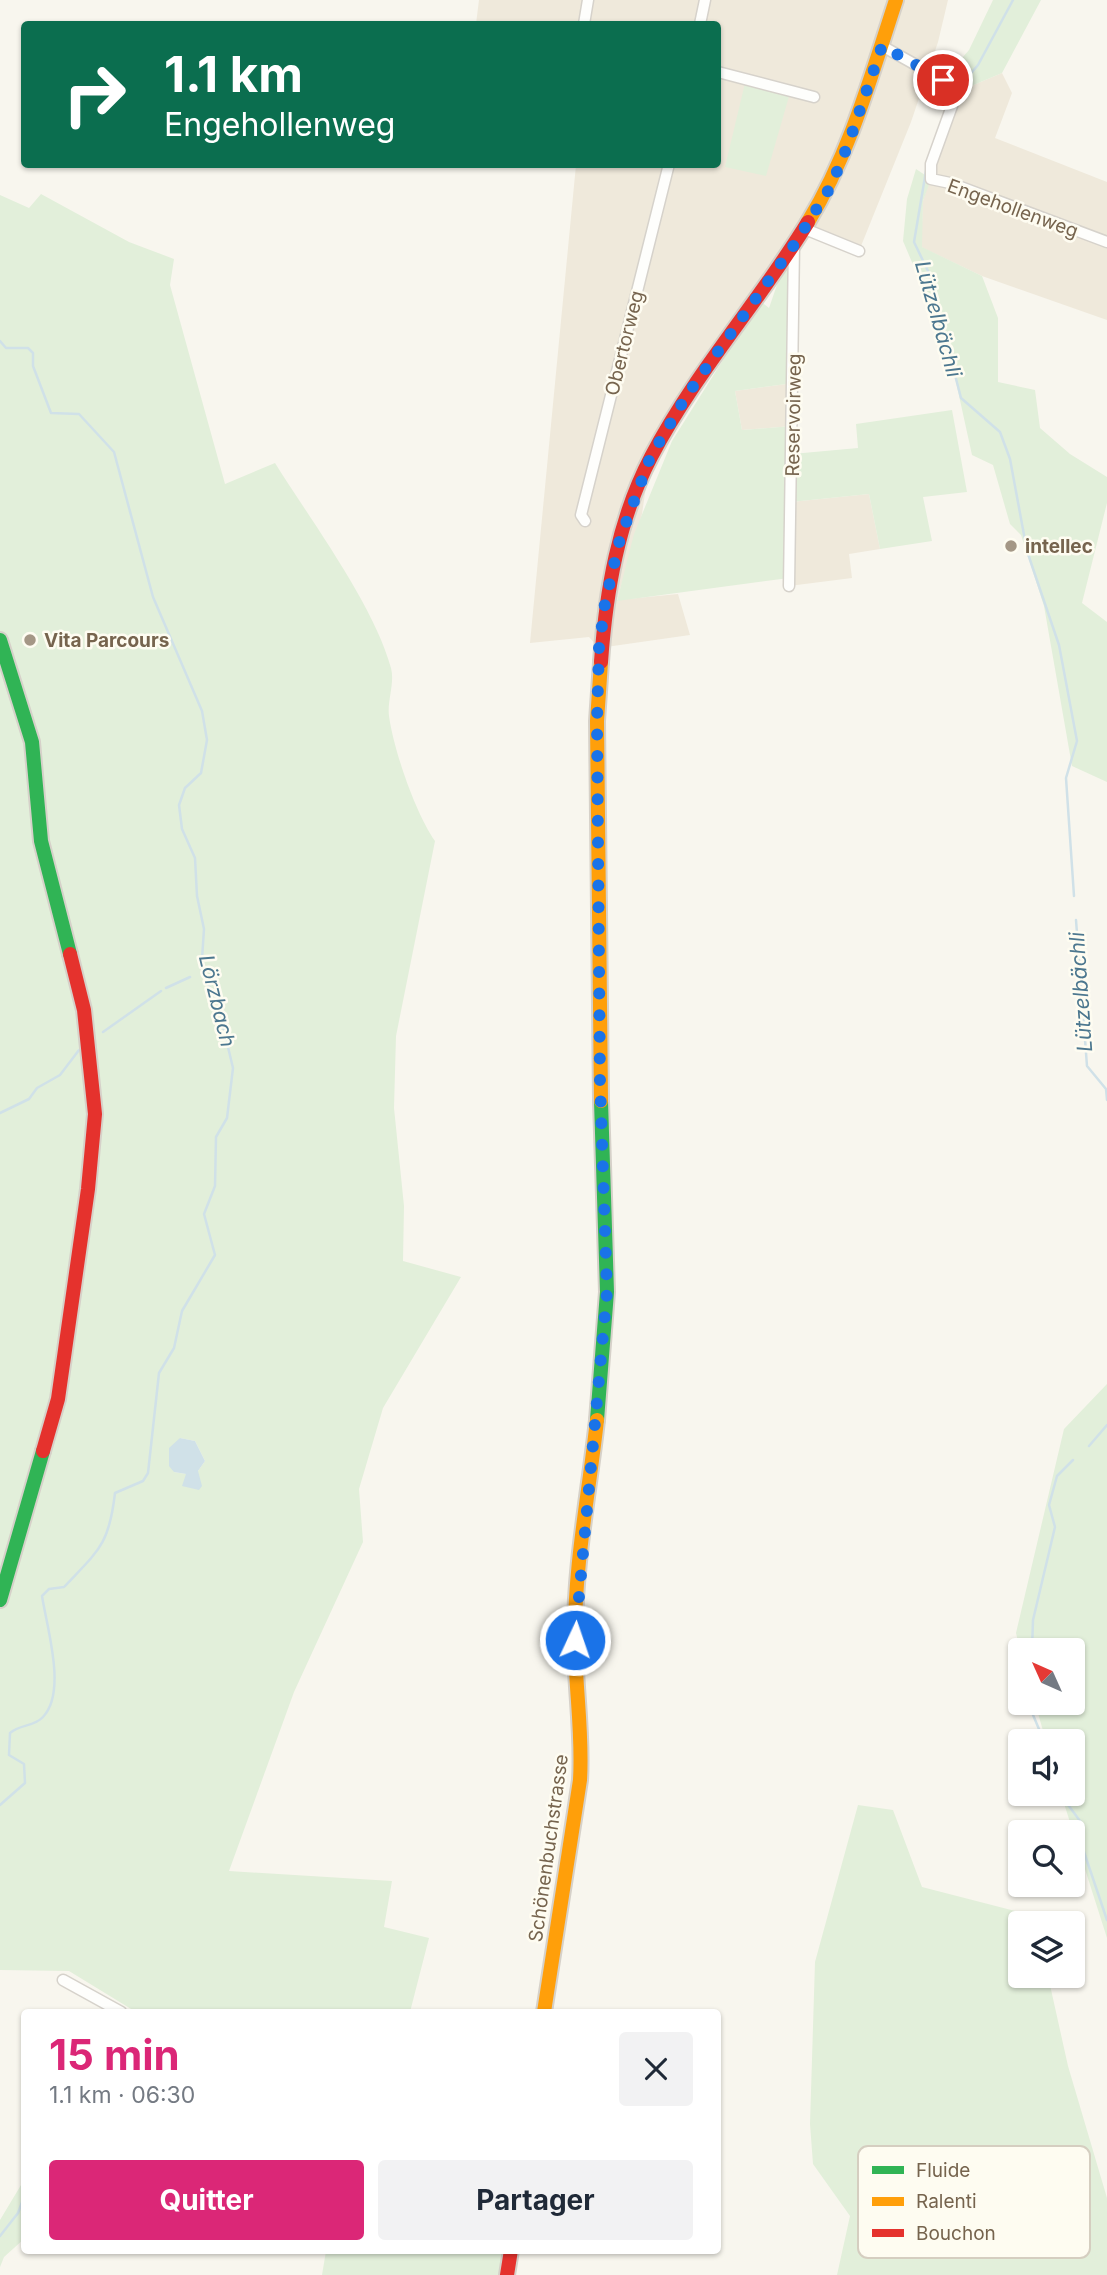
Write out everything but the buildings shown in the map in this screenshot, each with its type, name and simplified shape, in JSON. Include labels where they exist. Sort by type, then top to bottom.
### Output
[{"type":"street","points":[[584,21],[588,0]]},
{"type":"street","points":[[701,21],[705,0]]},
{"type":"street","name":"Schönenbuchstrasse","points":[[544,2009],[580,1780],[582,1743],[575,1640],[577,1594],[597,1422],[607,1292],[598,883],[597,722],[601,625],[620,539],[650,458],[687,395],[794,245],[831,186],[845,153],[896,0]]},
{"type":"street","name":"Engehollenweg","points":[[882,46],[943,80],[957,92],[931,164],[931,179],[950,183],[1107,242]]},
{"type":"street","points":[[721,73],[814,97]]},
{"type":"street","name":"Obertorweg","points":[[585,520],[581,515],[668,168]]},
{"type":"street","points":[[805,229],[859,251]]},
{"type":"street","name":"Reservoirweg","points":[[789,586],[794,245]]},
{"type":"street","points":[[0,640],[32,743],[41,841],[84,1010],[95,1114],[89,1189],[58,1399],[0,1600]]},
{"type":"street","points":[[63,1980],[116,2009]]},
{"type":"street","points":[[507,2275],[510,2254]]},
{"type":"shaded area","points":[[479,0],[948,0],[938,42],[911,122],[859,251],[805,229],[650,459],[642,514],[617,600],[678,594],[690,635],[599,648],[589,637],[530,643],[576,168],[721,168],[721,21],[476,21]]},
{"type":"shaded area","points":[[1002,73],[1012,93],[995,138],[1107,182],[1107,320],[982,276],[921,247],[923,201],[957,92]]},
{"type":"shaded area","points":[[794,383],[792,426],[742,430],[735,391]]},
{"type":"shaded area","points":[[869,494],[880,549],[849,554],[852,578],[789,586],[791,502]]},
{"type":"shaded area","points":[[180,1438],[195,1441],[205,1461],[198,1471],[202,1486],[199,1490],[182,1486],[186,1474],[174,1472],[169,1466],[169,1448]]},
{"type":"green space","points":[[993,0],[1041,0],[1002,73],[957,92],[943,80],[969,50]]},
{"type":"green space","points":[[745,83],[790,93],[766,176],[725,167]]},
{"type":"green space","points":[[916,169],[931,179],[923,201],[922,247],[982,276],[998,318],[998,382],[1035,390],[1040,428],[1070,454],[1107,477],[1107,503],[1082,603],[1107,622],[1107,782],[1072,766],[1044,606],[1021,535],[1010,524],[993,465],[972,455],[949,350],[903,241],[907,199]]},
{"type":"green space","points":[[41,194],[129,242],[174,259],[170,285],[225,484],[275,463],[356,590],[383,643],[391,668],[389,716],[395,746],[413,798],[435,841],[396,1036],[394,1108],[404,1206],[403,1261],[461,1277],[383,1408],[359,1489],[363,1542],[294,1692],[229,1871],[392,1881],[384,1927],[429,1938],[411,2009],[131,2009],[69,1971],[0,1970],[0,195],[29,208]],"holes":[[[180,1438],[195,1441],[205,1461],[198,1471],[187,1477],[186,1474],[174,1472]]]},
{"type":"green space","points":[[790,261],[794,383],[735,391],[742,430],[792,426],[792,454],[858,448],[856,424],[952,410],[967,492],[923,497],[932,541],[880,549],[869,494],[791,502],[789,578],[617,601],[634,534],[672,441],[760,301],[769,308],[779,279]]},
{"type":"green space","points":[[1107,1384],[1107,1938],[1085,1869],[1085,1820],[1069,1820],[1065,1806],[1085,1806],[1085,1729],[1043,1729],[1038,1715],[1085,1715],[1085,1638],[1017,1638],[1016,1633],[1064,1429]]},
{"type":"green space","points":[[858,1805],[893,1810],[922,1887],[1016,1911],[1008,1911],[1008,1988],[1051,1988],[1068,2066],[1107,2198],[1107,2275],[837,2275],[850,2216],[813,2164],[810,2124],[815,1962]]},
{"type":"green space","points":[[21,2185],[21,2242],[4,2257],[0,2267],[0,2220]]},
{"type":"green space","points":[[326,2254],[506,2254],[503,2275],[322,2275]]},
{"type":"waterway","name":"Lützelbächli","points":[[961,85],[978,65],[1013,0]]},
{"type":"waterway","name":"Lützelbächli","points":[[927,165],[914,242],[928,271],[961,398],[1000,432],[1010,459],[1027,551],[1059,645],[1077,741],[1066,778],[1074,896]]},
{"type":"waterway","name":"Lörzbach","points":[[0,341],[6,348],[28,348],[33,353],[33,366],[51,413],[79,414],[114,452],[153,597],[202,711],[207,740],[201,773],[185,788],[179,805],[182,829],[195,858],[197,896],[204,929],[202,959],[209,987],[221,1000],[222,1022],[233,1068],[227,1118],[216,1137],[215,1186],[204,1214],[215,1255],[182,1311],[174,1348],[159,1373],[148,1473],[143,1481],[115,1493],[105,1536],[94,1555],[64,1587],[49,1589],[42,1596],[51,1642],[54,1692],[43,1717],[10,1733],[9,1755],[24,1764],[25,1783],[0,1805]]},
{"type":"waterway","name":"Lützelbächli","points":[[1076,920],[1087,1066],[1106,1089],[1107,1100]]},
{"type":"waterway","points":[[166,988],[190,977]]},
{"type":"waterway","points":[[103,1032],[161,991]]},
{"type":"waterway","points":[[0,1113],[29,1099],[37,1088],[60,1075],[79,1050]]},
{"type":"waterway","name":"Lützelbächli","points":[[1089,1446],[1107,1425]]},
{"type":"waterway","name":"Lützelbächli","points":[[1032,1638],[1033,1620],[1055,1527],[1049,1505],[1057,1476],[1073,1460]]},
{"type":"waterway","name":"Lützelbächli","points":[[1033,1715],[1039,1729]]},
{"type":"waterway","name":"Lützelbächli","points":[[1069,1806],[1083,1825],[1083,1849],[1107,1920]]},
{"type":"waterway","points":[[0,2236],[21,2205]]},
{"type":"traffic: fast","points":[[0,640],[32,742],[41,841],[70,954]]},
{"type":"traffic: fast","points":[[597,1420],[607,1292],[601,1101]]},
{"type":"traffic: fast","points":[[0,1600],[43,1451]]},
{"type":"traffic: slow","points":[[808,222],[848,141],[896,0]]},
{"type":"traffic: slow","points":[[601,662],[597,721],[601,1101]]},
{"type":"traffic: slow","points":[[544,2009],[580,1780],[575,1613],[579,1558],[597,1420]]},
{"type":"traffic: jam","points":[[601,662],[610,583],[622,531],[651,457],[687,396],[808,222]]},
{"type":"traffic: jam","points":[[43,1451],[58,1399],[88,1189],[95,1114],[84,1010],[70,954]]},
{"type":"traffic: jam","points":[[507,2275],[510,2254]]},
{"type":"place","name":"intellec","points":[[1011,546]]},
{"type":"place","name":"Vita Parcours","points":[[30,640]]},
{"type":"route","points":[[575,1640],[578,1583],[597,1422],[607,1292],[600,1081],[597,722],[601,625],[613,566],[639,484],[668,426],[687,395],[805,229],[831,186],[882,46],[943,80]]}]
